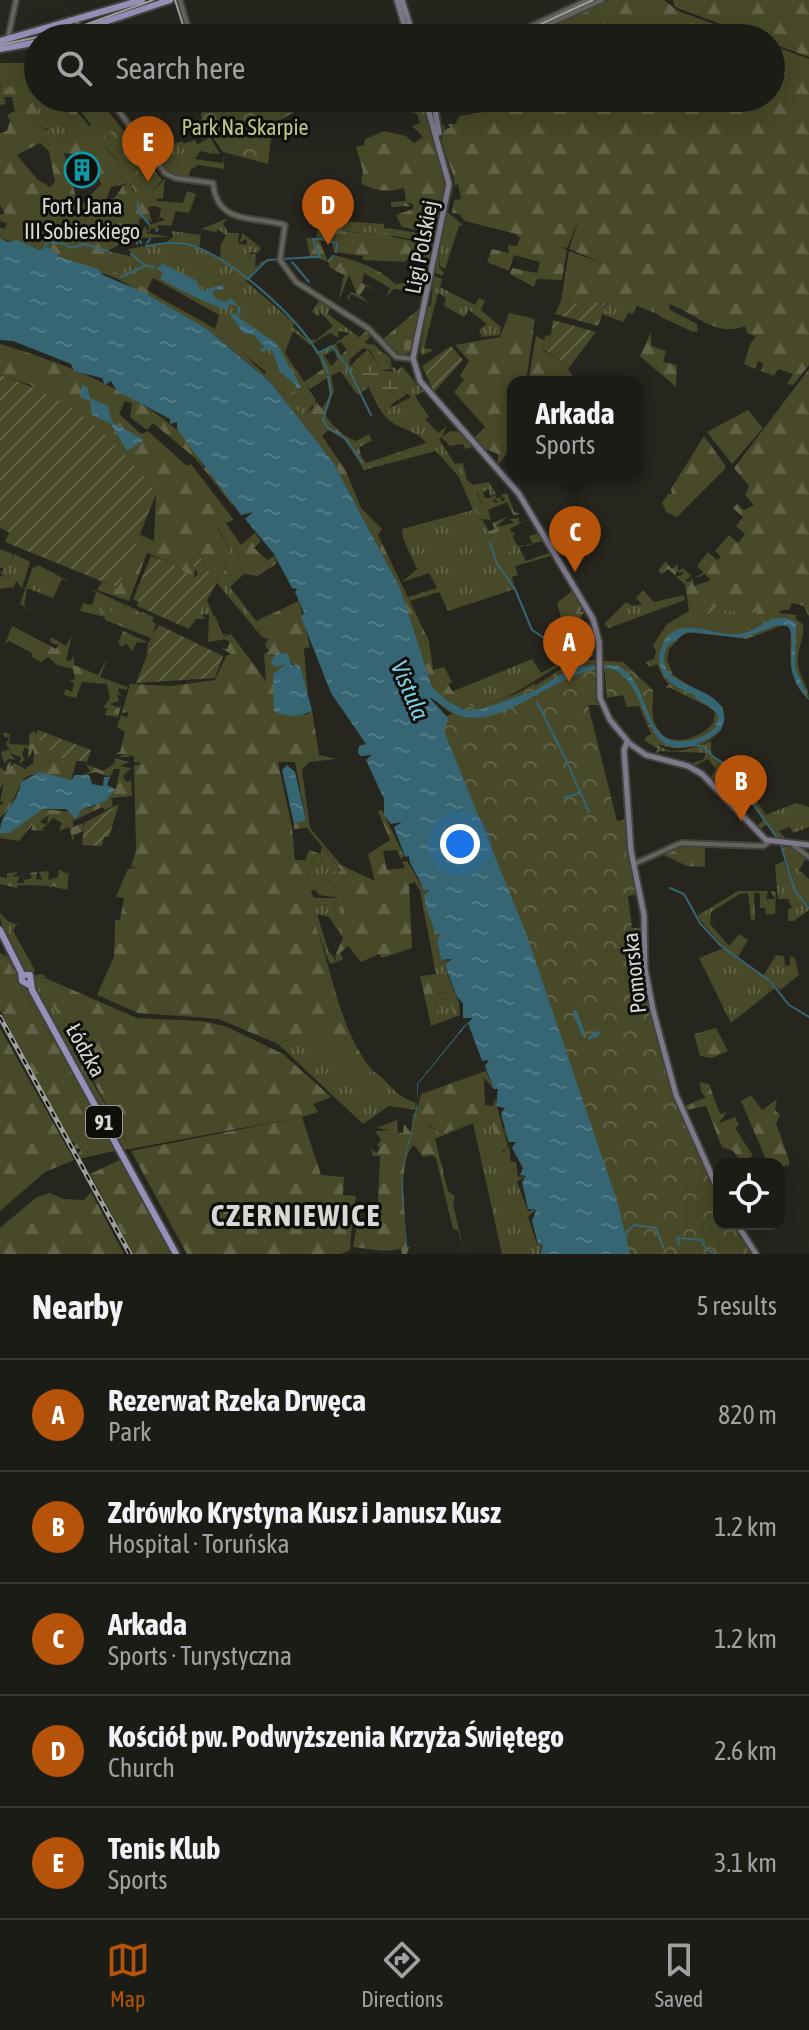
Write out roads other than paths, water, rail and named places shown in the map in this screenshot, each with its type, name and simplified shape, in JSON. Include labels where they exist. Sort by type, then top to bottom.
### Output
[{"type":"main road","points":[[58,24],[142,0]]},
{"type":"main road","points":[[102,24],[170,0]]},
{"type":"main road","points":[[400,0],[405,24]]},
{"type":"main road","points":[[400,0],[409,24]]},
{"type":"main road","points":[[4,40],[24,33]]},
{"type":"main road","points":[[0,49],[24,45]]},
{"type":"main road","name":"Ligi Polskiej","points":[[430,112],[443,154]]},
{"type":"main road","name":"Ligi Polskiej","points":[[436,112],[449,187],[415,358],[417,371],[422,385],[519,494],[596,625],[602,708],[627,742]]},
{"type":"main road","points":[[627,742],[651,758],[688,766],[702,774],[769,842],[809,845]]},
{"type":"main road","name":"Pomorska","points":[[627,742],[624,750],[634,864],[645,923],[645,964],[653,1013],[677,1097],[713,1178]]},
{"type":"main road","name":"Łódzka","points":[[0,928],[176,1254]]},
{"type":"main road","points":[[741,1230],[756,1254]]},
{"type":"street","points":[[16,0],[17,30],[24,33]]},
{"type":"street","points":[[180,0],[187,24]]},
{"type":"street","points":[[536,24],[588,0]]},
{"type":"street","points":[[550,24],[602,0]]},
{"type":"street","points":[[4,40],[15,14]]},
{"type":"street","points":[[77,19],[78,24]]},
{"type":"street","points":[[119,112],[165,173],[175,178],[213,183],[227,211],[240,220],[285,225],[287,230],[279,259],[296,282],[368,328],[396,357],[415,358]]},
{"type":"street","points":[[634,864],[676,844],[764,846],[769,842]]},
{"type":"street","points":[[793,845],[809,857]]},
{"type":"water","name":"Vistula","points":[[0,238],[8,242],[17,240],[39,250],[48,247],[60,257],[98,269],[103,275],[145,293],[207,329],[270,382],[333,462],[401,590],[432,687],[447,701],[464,710],[482,709],[534,691],[574,667],[615,665],[627,672],[636,683],[661,734],[671,740],[694,740],[715,728],[720,713],[704,699],[666,678],[659,656],[665,641],[681,628],[738,634],[774,619],[789,619],[796,623],[795,667],[809,700],[799,688],[791,667],[792,641],[788,626],[777,625],[744,638],[687,632],[667,646],[664,661],[668,672],[715,700],[723,709],[724,722],[718,732],[701,742],[681,747],[667,745],[657,736],[635,692],[626,679],[613,669],[594,670],[575,676],[517,705],[480,717],[461,716],[429,697],[448,718],[444,731],[526,933],[618,1204],[630,1254],[540,1254],[543,1245],[538,1244],[532,1221],[536,1210],[528,1209],[522,1182],[526,1176],[520,1175],[523,1168],[512,1148],[516,1142],[509,1142],[501,1114],[505,1108],[496,1106],[498,1089],[494,1089],[485,1066],[489,1060],[482,1061],[468,1023],[418,1084],[417,1100],[417,1084],[464,1026],[473,1018],[463,1018],[463,1003],[457,997],[445,965],[452,959],[441,960],[437,940],[441,934],[435,934],[426,906],[424,896],[429,890],[423,890],[409,856],[405,857],[394,827],[402,822],[391,824],[384,815],[384,799],[366,760],[372,755],[361,756],[358,753],[359,746],[366,744],[331,693],[301,617],[304,613],[295,592],[297,589],[292,588],[274,554],[245,519],[253,512],[241,515],[177,429],[177,422],[170,424],[170,419],[117,391],[111,381],[105,385],[102,378],[74,371],[71,364],[13,341],[0,340]]},
{"type":"water","points":[[159,262],[197,281],[201,291],[223,285],[224,289],[212,291],[215,298],[224,302],[230,300],[229,296],[241,309],[238,317],[276,343],[301,387],[295,389],[296,385],[280,372],[272,351],[267,349],[262,353],[260,349],[265,348],[254,335],[243,333],[229,312],[237,315],[238,306],[229,304],[228,310],[223,309],[172,286],[160,278],[163,273],[156,268],[162,266]]},
{"type":"water","points":[[82,385],[88,388],[90,398],[108,406],[112,422],[144,440],[127,451],[111,424],[92,415],[90,401],[80,397]]},
{"type":"water","points":[[276,653],[288,654],[291,665],[300,666],[312,710],[308,713],[293,716],[274,711],[273,674],[286,664],[275,667],[271,663]]},
{"type":"water","points":[[287,765],[295,772],[306,820],[294,824],[282,770]]},
{"type":"water","points":[[40,772],[71,780],[75,775],[89,775],[92,784],[103,786],[104,777],[110,777],[107,785],[115,789],[105,801],[81,810],[76,819],[66,809],[43,809],[9,833],[0,833],[3,819],[17,796],[21,782]]},
{"type":"waterway","points":[[138,202],[138,211],[149,224]]},
{"type":"waterway","points":[[313,257],[320,257],[313,239],[323,239],[324,233]]},
{"type":"waterway","points":[[137,244],[139,234]]},
{"type":"waterway","points":[[139,239],[141,243]]},
{"type":"waterway","points":[[147,243],[150,239]]},
{"type":"waterway","points":[[326,241],[337,243],[336,252]]},
{"type":"waterway","points":[[44,248],[47,242],[65,244],[71,248],[85,244],[108,251]]},
{"type":"waterway","points":[[146,246],[168,243],[190,245],[224,262],[279,306],[318,353],[332,346],[344,362]]},
{"type":"waterway","points":[[131,254],[144,265],[154,267]]},
{"type":"waterway","points":[[329,261],[333,256]]},
{"type":"waterway","points":[[248,279],[267,260],[313,257]]},
{"type":"waterway","points":[[292,262],[309,282]]},
{"type":"waterway","points":[[121,277],[145,266]]},
{"type":"waterway","points":[[321,356],[328,373]]},
{"type":"waterway","points":[[346,364],[371,415]]},
{"type":"waterway","points":[[328,376],[331,393],[323,420],[329,429],[346,439],[362,462]]},
{"type":"waterway","points":[[490,543],[497,564],[515,589],[532,630],[575,658]]},
{"type":"waterway","points":[[698,697],[721,715]]},
{"type":"waterway","points":[[537,702],[560,748]]},
{"type":"waterway","points":[[692,745],[702,746],[711,754]]},
{"type":"waterway","points":[[561,750],[564,757]]},
{"type":"waterway","points":[[712,756],[730,767],[736,777]]},
{"type":"waterway","points":[[565,758],[577,785]]},
{"type":"waterway","points":[[736,780],[780,842]]},
{"type":"waterway","points":[[578,787],[589,812]]},
{"type":"waterway","points":[[564,798],[579,793]]},
{"type":"waterway","points":[[781,846],[795,891],[809,908]]},
{"type":"waterway","points":[[670,888],[684,894],[700,923],[721,946],[770,981],[789,1005],[809,1017]]},
{"type":"waterway","points":[[575,1012],[583,1033]]},
{"type":"waterway","points":[[590,1038],[598,1033]]},
{"type":"waterway","points":[[626,1238],[628,1230],[635,1225],[656,1228],[663,1247]]},
{"type":"waterway","points":[[679,1245],[677,1238],[702,1240],[705,1248],[715,1254]]},
{"type":"tram line","points":[[87,24],[153,0]]},
{"type":"tram line","points":[[175,0],[183,24]]},
{"type":"tram line","points":[[541,24],[593,0]]},
{"type":"tram line","points":[[0,45],[24,40]]},
{"type":"railway","points":[[0,1017],[130,1254]]},
{"type":"place","name":"Fort I Jana III Sobieskiego","points":[[82,170]]},
{"type":"place","name":"Tenis Klub","points":[[148,182]]},
{"type":"place","name":"Kościół pw. Podwyższenia Krzyża Świętego","points":[[328,245]]},
{"type":"place","name":"Arkada","points":[[575,572]]},
{"type":"place","name":"Rezerwat Rzeka Drwęca","points":[[569,682]]},
{"type":"place","name":"Zdrówko Krystyna Kusz i Janusz Kusz","points":[[741,821]]},
{"type":"district","name":"CZERNIEWICE","points":[[296,1215]]},
{"type":"park label","name":"Park Na Skarpie","points":[[245,127]]}]
